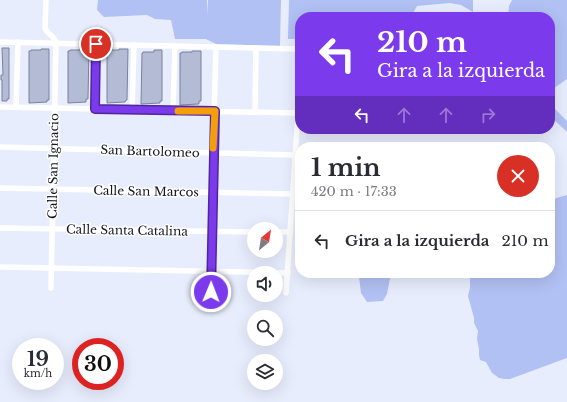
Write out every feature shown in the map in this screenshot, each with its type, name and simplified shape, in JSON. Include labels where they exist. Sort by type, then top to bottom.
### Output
[{"type":"street","points":[[46,0],[44,28],[55,38],[56,43]]},
{"type":"street","points":[[0,42],[295,49]]},
{"type":"street","points":[[16,107],[18,42]]},
{"type":"street","name":"Calle San Ignacio","points":[[51,288],[56,43]]},
{"type":"street","points":[[95,109],[96,44]]},
{"type":"street","points":[[132,110],[134,45]]},
{"type":"street","points":[[173,110],[175,46]]},
{"type":"street","points":[[211,292],[216,47]]},
{"type":"street","points":[[255,112],[256,48]]},
{"type":"street","points":[[0,107],[295,113]]},
{"type":"street","name":"San Bartolomeo","points":[[0,147],[295,155]]},
{"type":"street","points":[[286,293],[295,155]]},
{"type":"street","name":"Calle San Marcos","points":[[0,188],[292,194]]},
{"type":"street","name":"Calle Santa Catalina","points":[[0,228],[247,232]]},
{"type":"street","points":[[283,232],[290,232]]},
{"type":"street","points":[[0,267],[211,272],[288,272]]},
{"type":"shaded area","points":[[98,0],[207,0],[207,15],[208,0],[281,0],[280,46],[216,44],[206,39],[175,39],[171,20],[155,19],[147,15],[104,17],[97,10]]},
{"type":"shaded area","points":[[289,0],[473,0],[473,12],[461,5],[450,3],[417,6],[414,12],[295,12],[295,39],[288,39]]},
{"type":"shaded area","points":[[512,0],[567,0],[567,79],[555,87],[555,12],[508,12]]},
{"type":"shaded area","points":[[555,109],[567,121],[567,132],[555,121]]},
{"type":"shaded area","points":[[567,195],[567,358],[510,379],[499,378],[492,373],[486,362],[480,360],[477,339],[478,331],[474,323],[468,296],[470,278],[555,278],[555,198]]},
{"type":"shaded area","points":[[359,278],[390,278],[387,294],[383,301],[367,302],[361,293]]},
{"type":"building","points":[[2,48],[9,48],[9,99],[7,99],[7,101],[2,101]]},
{"type":"building","points":[[49,49],[49,100],[47,100],[47,102],[29,103],[29,51]]},
{"type":"building","points":[[89,49],[88,99],[86,99],[86,102],[68,103],[68,51]]},
{"type":"building","points":[[128,49],[127,100],[125,102],[107,103],[107,52],[109,52],[109,50]]},
{"type":"building","points":[[154,50],[162,50],[162,101],[160,101],[160,103],[141,104],[142,53],[154,52]]},
{"type":"building","points":[[201,51],[201,101],[199,101],[199,104],[180,105],[180,53]]},
{"type":"slow traffic","points":[[178,111],[215,111],[213,148]]},
{"type":"route","points":[[96,44],[95,109],[215,111],[211,292]]}]
